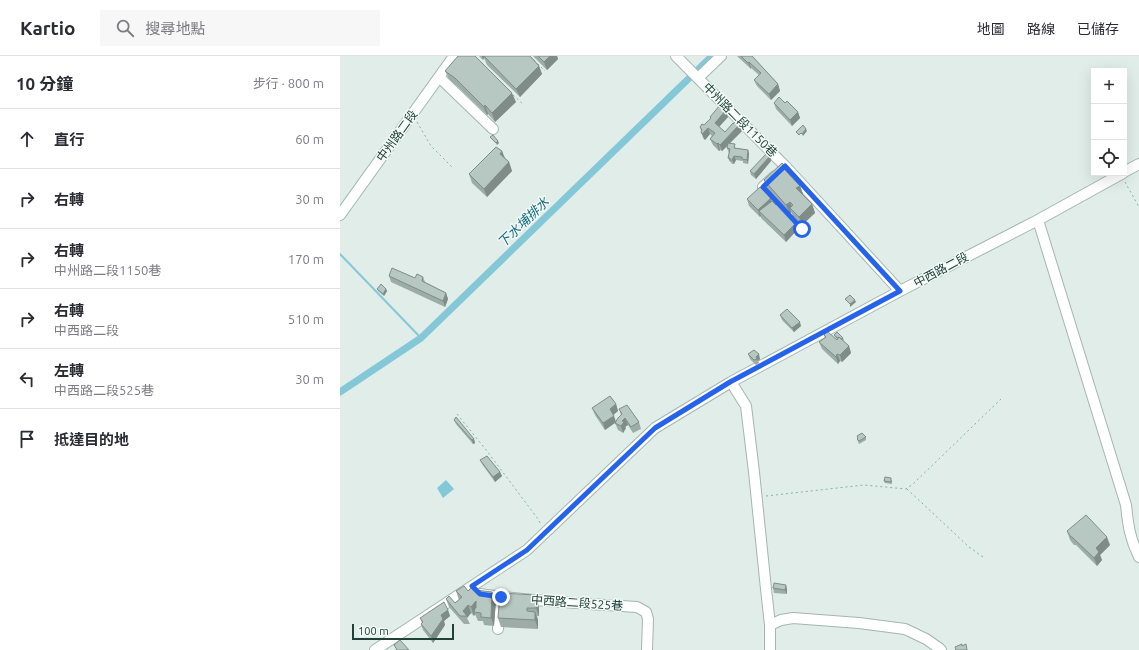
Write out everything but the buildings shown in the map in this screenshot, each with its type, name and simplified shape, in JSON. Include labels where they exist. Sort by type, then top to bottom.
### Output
[{"type":"street","name":"中州路二段","points":[[340,215],[454,56]]},
{"type":"street","name":"中州路二段1150巷","points":[[676,56],[785,166],[900,291]]},
{"type":"street","points":[[698,78],[721,56]]},
{"type":"street","points":[[439,77],[493,129]]},
{"type":"street","name":"中西路二段","points":[[1127,171],[1139,164]]},
{"type":"street","points":[[785,166],[761,190],[802,229]]},
{"type":"street","name":"中西路二段","points":[[375,650],[527,550],[655,428],[730,382],[900,291],[1038,220],[1118,176]]},
{"type":"street","points":[[1038,220],[1126,505],[1132,544],[1139,557]]},
{"type":"street","points":[[730,382],[746,406],[770,625],[770,650]]},
{"type":"street","name":"中西路二段525巷","points":[[472,586],[480,594],[501,597],[637,606],[646,612],[648,619],[647,650]]},
{"type":"street","points":[[498,629],[501,597]]},
{"type":"street","points":[[770,625],[781,620],[793,618],[904,628],[926,639],[941,650]]},
{"type":"path","points":[[534,61],[545,71]]},
{"type":"path","points":[[511,93],[523,104]]},
{"type":"path","points":[[413,114],[419,128],[431,146],[453,168]]},
{"type":"path","points":[[1124,176],[1139,207]]},
{"type":"path","points":[[906,489],[1001,399]]},
{"type":"path","points":[[457,414],[487,450],[538,519],[544,534]]},
{"type":"path","points":[[757,497],[864,485],[906,489],[969,547],[983,557]]},
{"type":"water","points":[[446,480],[454,489],[443,498],[437,488]]},
{"type":"waterway","name":"下水埔排水","points":[[340,392],[421,338],[712,56]]},
{"type":"waterway","points":[[340,254],[421,338]]},
{"type":"route","points":[[501,597],[480,594],[472,586],[527,550],[655,428],[730,382],[900,291],[785,166],[763,187],[802,229]]}]
